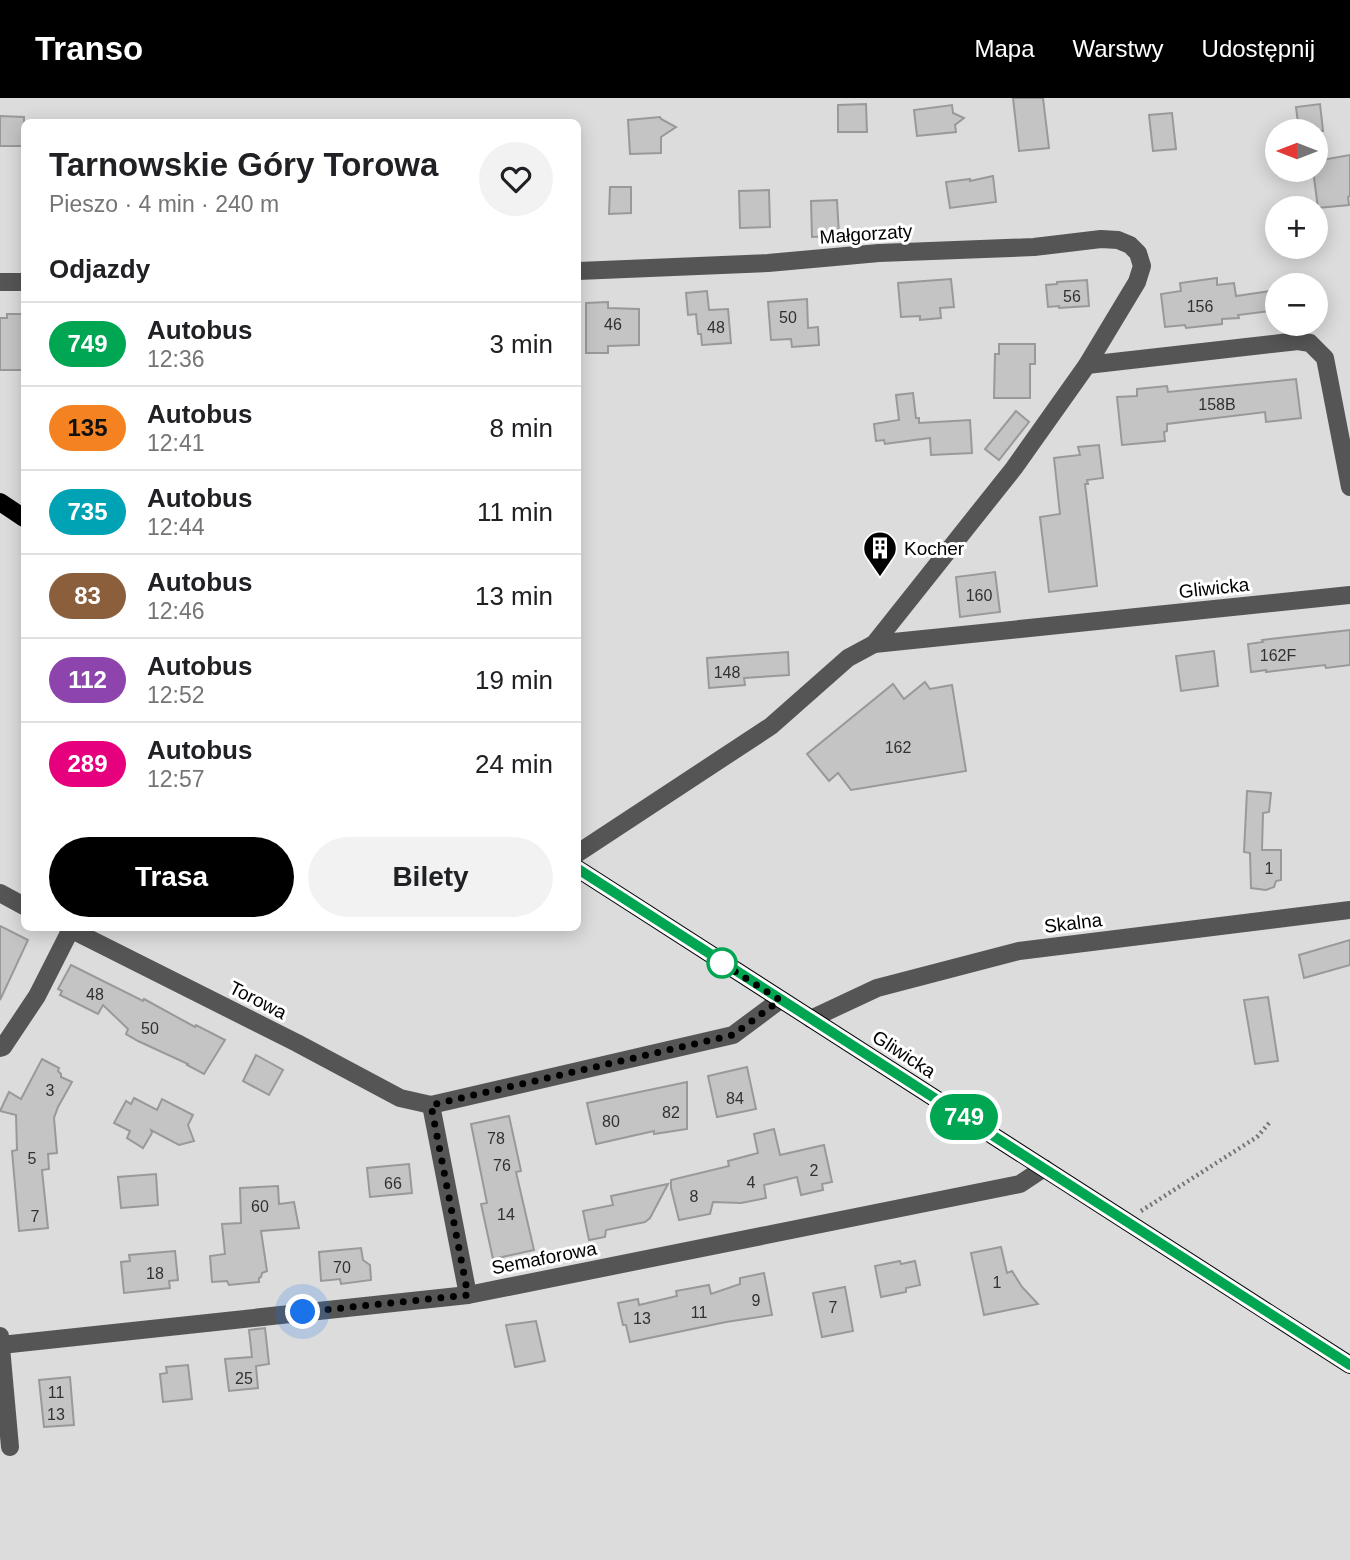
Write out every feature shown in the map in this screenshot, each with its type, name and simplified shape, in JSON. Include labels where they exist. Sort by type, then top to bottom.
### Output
[{"type":"main road","points":[[0,502],[21,515]]},
{"type":"main road","name":"Gliwicka","points":[[581,871],[1350,1365]]},
{"type":"street","name":"Małgorzaty","points":[[581,271],[768,263],[879,253],[1034,247],[1101,239],[1118,240],[1130,245],[1138,253],[1142,266]]},
{"type":"street","name":"Gliwicka","points":[[581,851],[771,726],[848,659],[874,644],[1014,468],[1087,365],[1137,282],[1142,266]]},
{"type":"street","points":[[0,282],[21,282]]},
{"type":"street","points":[[1087,365],[1298,341],[1310,343],[1325,358],[1350,487]]},
{"type":"street","name":"Gliwicka","points":[[874,644],[1350,595]]},
{"type":"street","points":[[0,893],[21,904]]},
{"type":"street","name":"Skalna","points":[[811,1019],[877,988],[1019,951],[1350,909]]},
{"type":"street","points":[[0,1048],[37,996],[69,931]]},
{"type":"street","name":"Torowa","points":[[76,931],[298,1043],[400,1098],[431,1105],[733,1035],[780,1000]]},
{"type":"street","points":[[431,1105],[468,1295]]},
{"type":"street","name":"Semaforowa","points":[[1,1345],[468,1295],[1020,1184],[1044,1168]]},
{"type":"street","points":[[0,1336],[10,1447]]},
{"type":"path","points":[[1126,1221],[1257,1137],[1270,1122]]},
{"type":"shaded area","points":[[0,98],[1350,98],[1350,1560],[0,1560]]},
{"type":"building","points":[[1013,98],[1043,98],[1049,148],[1019,151]]},
{"type":"building","points":[[866,104],[867,132],[838,132],[838,105]]},
{"type":"building","points":[[1320,104],[1322,119],[1298,119],[1296,107]]},
{"type":"building","points":[[952,105],[953,113],[964,118],[955,125],[956,132],[917,136],[914,110]]},
{"type":"building","points":[[1172,113],[1176,149],[1153,151],[1149,115]]},
{"type":"building","points":[[0,116],[24,117],[21,119],[21,146],[0,146]]},
{"type":"building","points":[[660,117],[676,127],[661,137],[661,153],[630,154],[628,120]]},
{"type":"building","points":[[1350,155],[1349,205],[1328,207],[1328,196],[1316,196],[1315,182],[1328,182],[1328,159]]},
{"type":"building","points":[[993,176],[996,202],[950,208],[946,182]]},
{"type":"building","points":[[610,187],[631,187],[631,213],[609,214]]},
{"type":"building","points":[[769,190],[770,227],[740,228],[739,191]]},
{"type":"building","points":[[837,200],[839,236],[812,237],[811,201]]},
{"type":"building","points":[[1217,278],[1217,285],[1234,283],[1236,296],[1265,292],[1265,312],[1222,319],[1222,324],[1186,328],[1185,325],[1165,327],[1161,294],[1181,291],[1180,283]]},
{"type":"building","points":[[951,279],[954,307],[940,308],[941,318],[920,320],[920,316],[901,317],[898,283]]},
{"type":"building","points":[[1087,280],[1089,306],[1048,307],[1046,285]]},
{"type":"building","points":[[707,291],[709,310],[728,309],[731,343],[702,345],[696,314],[688,315],[686,293]]},
{"type":"building","points":[[807,299],[808,328],[818,327],[819,345],[792,347],[791,339],[771,340],[768,302]]},
{"type":"building","points":[[608,302],[608,308],[639,309],[639,345],[608,346],[608,353],[586,353],[586,303]]},
{"type":"building","points":[[7,314],[21,314],[21,370],[0,370],[0,318],[7,318]]},
{"type":"building","points":[[999,344],[1035,344],[1035,364],[1030,364],[1030,398],[994,398],[995,354],[999,354]]},
{"type":"building","points":[[1296,379],[1301,418],[1266,422],[1265,412],[1167,424],[1165,441],[1122,445],[1117,397],[1137,396],[1137,389],[1167,386],[1168,392]]},
{"type":"building","points":[[913,393],[919,423],[970,420],[972,453],[931,455],[930,438],[885,444],[884,440],[876,441],[874,424],[899,420],[896,395]]},
{"type":"building","points":[[1016,411],[1029,422],[999,460],[985,449]]},
{"type":"building","points":[[1099,445],[1103,478],[1087,480],[1088,484],[1085,484],[1097,586],[1049,592],[1040,517],[1060,514],[1054,458],[1080,455],[1078,447]]},
{"type":"building","points":[[995,572],[1000,612],[960,617],[956,577]]},
{"type":"building","points":[[1350,630],[1350,665],[1251,672],[1248,644]]},
{"type":"building","points":[[1214,651],[1218,686],[1181,691],[1176,656]]},
{"type":"building","points":[[788,652],[789,675],[744,678],[745,685],[709,688],[707,658]]},
{"type":"building","points":[[925,682],[930,689],[952,685],[966,771],[851,790],[838,773],[829,781],[807,754],[893,684],[904,699]]},
{"type":"building","points":[[1247,791],[1271,793],[1269,812],[1263,813],[1262,850],[1281,850],[1281,880],[1266,890],[1251,888],[1250,853],[1244,852]]},
{"type":"building","points":[[0,926],[28,940],[0,1000]]},
{"type":"building","points":[[1350,940],[1350,965],[1304,978],[1299,955]]},
{"type":"building","points":[[71,965],[225,1040],[204,1074],[126,1034],[128,1029],[103,1005],[98,1014],[60,995],[62,991],[58,989]]},
{"type":"building","points":[[1268,997],[1278,1061],[1255,1064],[1244,1000]]},
{"type":"building","points":[[256,1055],[283,1070],[269,1095],[243,1081]]},
{"type":"building","points":[[42,1059],[59,1068],[61,1077],[72,1082],[54,1118],[57,1153],[48,1154],[49,1169],[42,1170],[48,1228],[19,1231],[12,1151],[17,1150],[16,1115],[0,1111],[9,1092],[21,1099]]},
{"type":"building","points":[[747,1067],[756,1109],[717,1117],[708,1076]]},
{"type":"building","points":[[687,1082],[687,1129],[654,1134],[654,1131],[596,1144],[587,1103]]},
{"type":"building","points":[[134,1098],[157,1110],[162,1099],[193,1115],[188,1125],[194,1141],[179,1145],[151,1130],[152,1133],[143,1148],[127,1138],[130,1131],[114,1123],[126,1101],[131,1104]]},
{"type":"building","points":[[509,1116],[521,1171],[516,1172],[534,1250],[493,1259],[481,1204],[487,1203],[471,1124]]},
{"type":"building","points":[[774,1129],[780,1155],[824,1145],[832,1182],[822,1184],[823,1190],[801,1195],[797,1177],[764,1185],[766,1198],[741,1203],[713,1202],[710,1214],[679,1220],[671,1180],[729,1166],[728,1161],[758,1153],[754,1134]]},
{"type":"building","points":[[409,1164],[412,1193],[370,1197],[367,1168]]},
{"type":"building","points":[[156,1174],[158,1205],[121,1208],[118,1177]]},
{"type":"building","points":[[668,1184],[650,1218],[645,1222],[606,1230],[605,1237],[589,1240],[583,1211],[613,1205],[611,1196]]},
{"type":"building","points":[[278,1186],[279,1204],[294,1202],[299,1228],[261,1231],[267,1271],[262,1273],[259,1282],[229,1285],[227,1281],[212,1282],[210,1256],[225,1254],[222,1224],[241,1223],[240,1188]]},
{"type":"building","points":[[1001,1247],[1007,1273],[1012,1271],[1038,1304],[984,1315],[971,1253]]},
{"type":"building","points":[[361,1248],[363,1260],[370,1265],[371,1280],[341,1284],[340,1279],[321,1281],[319,1252]]},
{"type":"building","points":[[175,1251],[178,1280],[169,1281],[170,1288],[124,1293],[121,1262],[130,1261],[129,1255]]},
{"type":"building","points":[[900,1261],[901,1264],[915,1261],[920,1285],[906,1288],[906,1292],[881,1297],[875,1266]]},
{"type":"building","points":[[764,1273],[772,1315],[630,1342],[618,1303],[638,1299],[639,1305],[677,1296],[676,1291],[709,1285],[711,1294],[740,1284],[740,1278]]},
{"type":"building","points":[[845,1287],[853,1331],[822,1337],[813,1293]]},
{"type":"building","points":[[536,1321],[545,1361],[515,1367],[506,1325]]},
{"type":"building","points":[[265,1328],[269,1364],[256,1366],[258,1388],[229,1391],[225,1359],[252,1357],[249,1330]]},
{"type":"building","points":[[188,1365],[192,1399],[163,1402],[160,1374],[167,1373],[166,1367]]},
{"type":"building","points":[[70,1377],[74,1425],[44,1427],[39,1380]]},
{"type":"bus line","name":"749","points":[[581,871],[1350,1365]]},
{"type":"place","name":"Kocher","points":[[880,578]]},
{"type":"route","points":[[303,1312],[468,1295],[431,1105],[733,1035],[780,1000],[722,963]]}]
